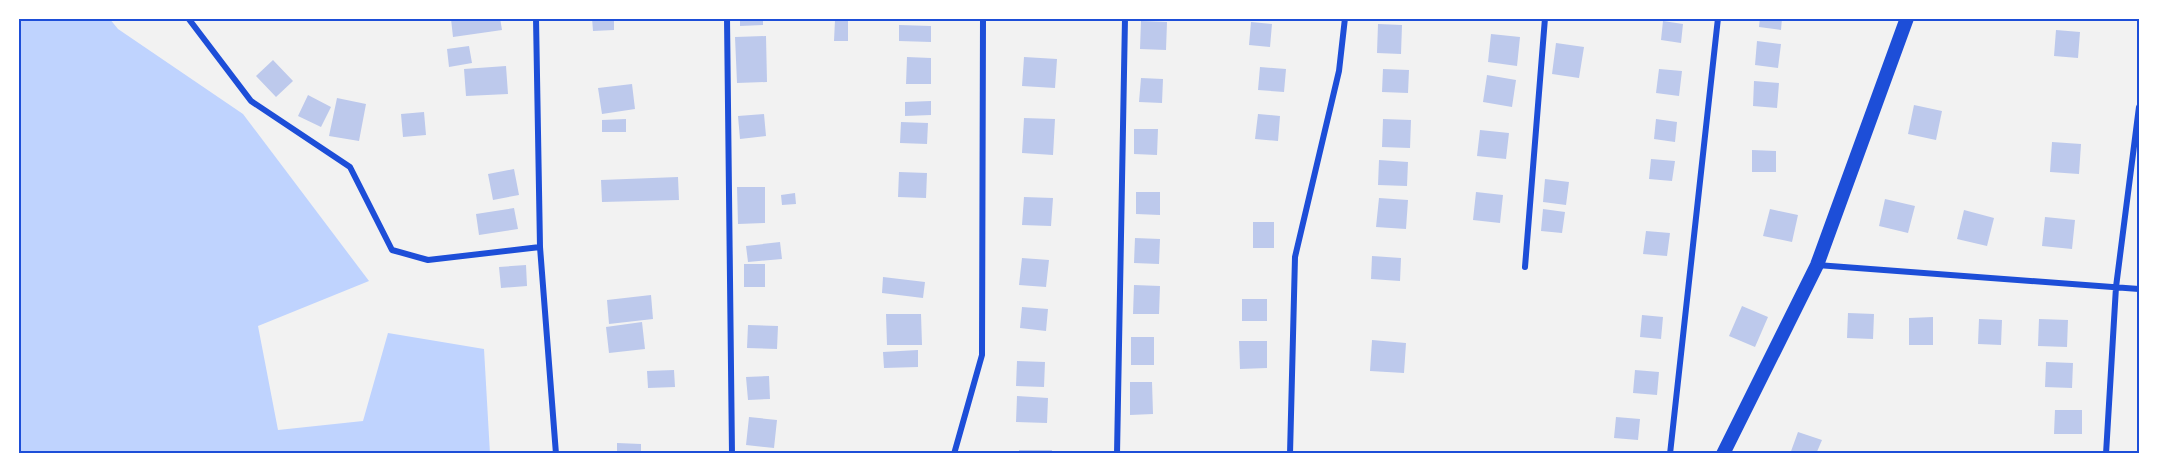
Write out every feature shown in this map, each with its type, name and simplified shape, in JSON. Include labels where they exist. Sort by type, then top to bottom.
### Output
[{"type":"main road","points":[[1723,454],[1817,265],[1907,18]]},
{"type":"street","points":[[188,18],[251,101],[350,167],[392,250],[428,260],[540,247]]},
{"type":"street","points":[[536,18],[540,247],[556,454]]},
{"type":"street","points":[[727,18],[732,454]]},
{"type":"street","points":[[954,454],[982,355],[983,18]]},
{"type":"street","points":[[1117,454],[1125,18]]},
{"type":"street","points":[[1290,454],[1295,257],[1340,71],[1345,18]]},
{"type":"street","points":[[1525,267],[1545,18]]},
{"type":"street","points":[[1670,454],[1718,18]]},
{"type":"street","points":[[2106,454],[2116,287],[2139,107]]},
{"type":"street","points":[[1817,265],[2139,289]]},
{"type":"water","points":[[18,18],[109,18],[118,29],[243,114],[369,281],[258,326],[278,430],[363,421],[388,333],[484,349],[490,454],[18,454]]},
{"type":"building","points":[[500,18],[502,30],[453,37],[451,19]]},
{"type":"building","points":[[592,18],[614,18],[614,30],[593,31]]},
{"type":"building","points":[[740,18],[763,18],[763,25],[740,26]]},
{"type":"building","points":[[1760,18],[1782,18],[1781,30],[1759,27]]},
{"type":"building","points":[[835,20],[848,20],[848,41],[834,41]]},
{"type":"building","points":[[1141,21],[1167,22],[1166,50],[1140,49]]},
{"type":"building","points":[[1663,21],[1683,24],[1681,43],[1661,40]]},
{"type":"building","points":[[1251,22],[1272,24],[1270,47],[1249,45]]},
{"type":"building","points":[[1378,24],[1402,25],[1401,54],[1377,53]]},
{"type":"building","points":[[899,25],[931,26],[931,42],[899,41]]},
{"type":"building","points":[[2056,30],[2080,32],[2078,58],[2054,56]]},
{"type":"building","points":[[1491,34],[1520,37],[1517,66],[1488,62]]},
{"type":"building","points":[[766,36],[767,82],[737,83],[735,37]]},
{"type":"building","points":[[1757,41],[1781,44],[1778,68],[1755,65]]},
{"type":"building","points":[[1556,43],[1584,47],[1579,78],[1552,74]]},
{"type":"building","points":[[469,46],[472,63],[449,67],[447,49]]},
{"type":"building","points":[[907,57],[931,58],[931,84],[906,84]]},
{"type":"building","points":[[1024,57],[1057,59],[1055,88],[1022,86]]},
{"type":"building","points":[[273,60],[293,81],[276,97],[256,76]]},
{"type":"building","points":[[506,66],[508,94],[466,96],[464,69]]},
{"type":"building","points":[[1260,67],[1286,69],[1284,92],[1258,90]]},
{"type":"building","points":[[1383,69],[1409,70],[1408,93],[1382,92]]},
{"type":"building","points":[[1659,69],[1682,71],[1679,96],[1656,93]]},
{"type":"building","points":[[1487,75],[1516,80],[1512,107],[1483,102]]},
{"type":"building","points":[[1141,78],[1163,79],[1162,103],[1139,102]]},
{"type":"building","points":[[1754,81],[1779,83],[1777,108],[1753,106]]},
{"type":"building","points":[[632,84],[635,109],[602,114],[598,88]]},
{"type":"building","points":[[308,95],[331,107],[321,127],[298,116]]},
{"type":"building","points":[[337,98],[366,104],[359,141],[329,136]]},
{"type":"building","points":[[931,101],[931,115],[905,116],[905,102]]},
{"type":"building","points":[[1914,105],[1942,111],[1936,140],[1908,134]]},
{"type":"building","points":[[424,112],[426,135],[403,137],[401,114]]},
{"type":"building","points":[[764,114],[766,136],[740,139],[738,116]]},
{"type":"building","points":[[1258,114],[1280,116],[1278,141],[1255,139]]},
{"type":"building","points":[[1024,118],[1055,119],[1053,155],[1022,153]]},
{"type":"building","points":[[626,119],[626,132],[602,132],[602,120]]},
{"type":"building","points":[[1383,119],[1411,120],[1410,148],[1382,147]]},
{"type":"building","points":[[1656,119],[1677,122],[1675,142],[1654,139]]},
{"type":"building","points":[[901,122],[928,123],[927,144],[900,143]]},
{"type":"building","points":[[1134,129],[1158,129],[1157,155],[1134,154]]},
{"type":"building","points":[[1480,130],[1509,133],[1506,159],[1477,156]]},
{"type":"building","points":[[2052,142],[2081,144],[2079,174],[2050,172]]},
{"type":"building","points":[[1752,150],[1776,151],[1776,172],[1752,172]]},
{"type":"building","points":[[1651,159],[1675,161],[1672,181],[1649,179]]},
{"type":"building","points":[[1379,160],[1408,162],[1407,186],[1378,185]]},
{"type":"building","points":[[514,169],[519,195],[493,200],[488,174]]},
{"type":"building","points":[[899,172],[927,173],[926,198],[898,197]]},
{"type":"building","points":[[678,177],[679,200],[602,202],[601,180]]},
{"type":"building","points":[[1545,179],[1569,182],[1566,205],[1543,202]]},
{"type":"building","points":[[737,187],[765,187],[765,223],[738,224]]},
{"type":"building","points":[[1136,192],[1160,192],[1160,215],[1136,214]]},
{"type":"building","points":[[1476,192],[1503,195],[1500,223],[1473,220]]},
{"type":"building","points":[[795,193],[796,204],[782,205],[781,195]]},
{"type":"building","points":[[1024,197],[1053,198],[1051,226],[1022,225]]},
{"type":"building","points":[[1379,198],[1408,200],[1406,229],[1376,227]]},
{"type":"building","points":[[1885,199],[1915,206],[1908,233],[1879,226]]},
{"type":"building","points":[[514,208],[518,229],[479,235],[476,214]]},
{"type":"building","points":[[1543,209],[1565,212],[1562,233],[1541,231]]},
{"type":"building","points":[[1770,209],[1798,215],[1792,242],[1763,236]]},
{"type":"building","points":[[1964,210],[1994,218],[1987,246],[1957,239]]},
{"type":"building","points":[[2045,217],[2075,220],[2072,249],[2042,246]]},
{"type":"building","points":[[1253,222],[1274,222],[1274,248],[1253,248]]},
{"type":"building","points":[[1646,231],[1670,233],[1667,256],[1643,254]]},
{"type":"building","points":[[1135,238],[1160,239],[1159,264],[1134,263]]},
{"type":"building","points":[[780,242],[782,259],[748,262],[746,246]]},
{"type":"building","points":[[1372,256],[1401,258],[1400,281],[1371,279]]},
{"type":"building","points":[[1022,258],[1049,260],[1046,287],[1019,285]]},
{"type":"building","points":[[744,264],[765,264],[765,287],[744,287]]},
{"type":"building","points":[[526,265],[527,286],[501,288],[499,267]]},
{"type":"building","points":[[883,277],[925,282],[923,298],[882,293]]},
{"type":"building","points":[[1134,285],[1160,286],[1159,314],[1133,314]]},
{"type":"building","points":[[651,295],[653,319],[609,324],[607,300]]},
{"type":"building","points":[[1242,299],[1267,299],[1267,321],[1242,321]]},
{"type":"building","points":[[1742,306],[1768,317],[1755,347],[1729,336]]},
{"type":"building","points":[[1022,307],[1048,309],[1046,331],[1020,328]]},
{"type":"building","points":[[1848,313],[1874,314],[1873,339],[1847,338]]},
{"type":"building","points":[[886,314],[921,314],[922,345],[887,345]]},
{"type":"building","points":[[1642,315],[1663,317],[1661,339],[1640,337]]},
{"type":"building","points":[[1933,317],[1933,345],[1909,345],[1909,318]]},
{"type":"building","points":[[1979,319],[2002,320],[2001,345],[1978,344]]},
{"type":"building","points":[[2039,319],[2068,320],[2067,347],[2038,346]]},
{"type":"building","points":[[642,322],[645,349],[609,353],[606,327]]},
{"type":"building","points":[[748,325],[778,326],[777,349],[747,348]]},
{"type":"building","points":[[1131,337],[1154,337],[1154,365],[1131,365]]},
{"type":"building","points":[[1372,340],[1406,343],[1404,373],[1370,371]]},
{"type":"building","points":[[1239,341],[1267,341],[1267,368],[1240,369]]},
{"type":"building","points":[[918,350],[918,367],[884,368],[883,352]]},
{"type":"building","points":[[1017,361],[1045,362],[1044,387],[1016,386]]},
{"type":"building","points":[[2046,362],[2073,363],[2072,388],[2045,387]]},
{"type":"building","points":[[674,370],[675,387],[648,388],[647,371]]},
{"type":"building","points":[[1635,370],[1659,372],[1657,395],[1633,393]]},
{"type":"building","points":[[769,376],[770,399],[748,400],[746,377]]},
{"type":"building","points":[[1130,382],[1152,382],[1153,414],[1130,415]]},
{"type":"building","points":[[1017,396],[1048,398],[1047,423],[1016,422]]},
{"type":"building","points":[[2055,410],[2082,410],[2082,434],[2054,434]]},
{"type":"building","points":[[749,417],[777,420],[774,448],[746,445]]},
{"type":"building","points":[[1616,417],[1640,419],[1638,440],[1614,438]]},
{"type":"building","points":[[1798,432],[1822,440],[1816,454],[1790,454]]},
{"type":"building","points":[[617,443],[641,444],[641,454],[617,454]]},
{"type":"building","points":[[1019,450],[1052,450],[1052,454],[1019,454]]}]
